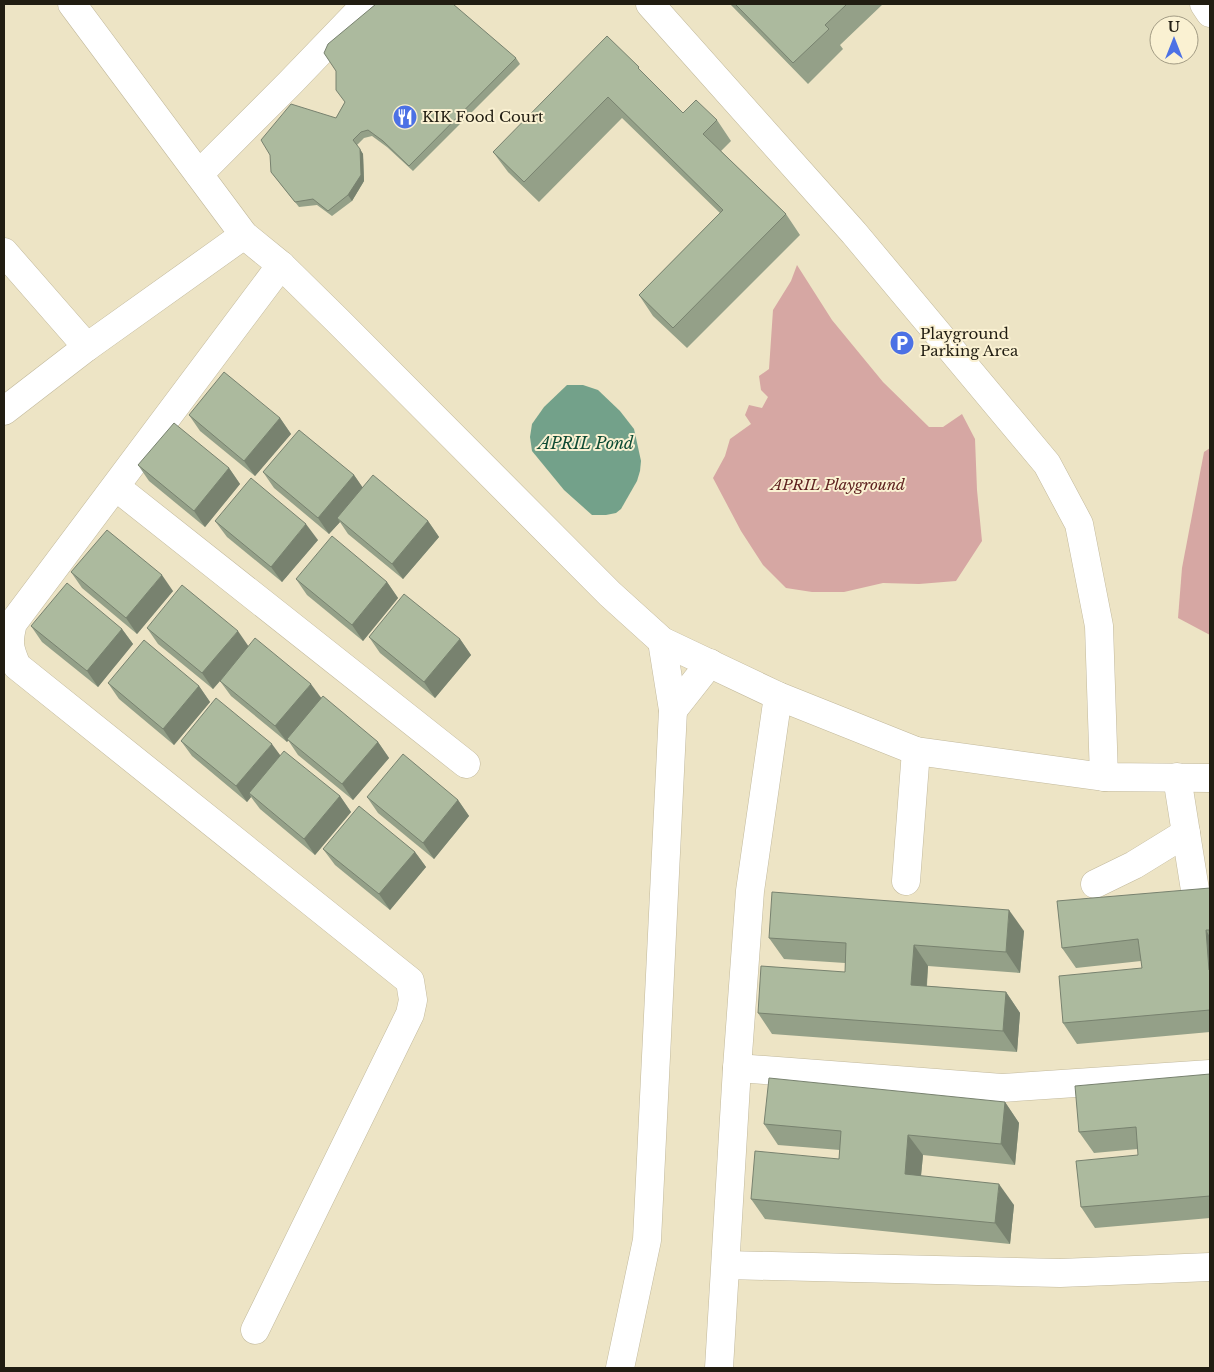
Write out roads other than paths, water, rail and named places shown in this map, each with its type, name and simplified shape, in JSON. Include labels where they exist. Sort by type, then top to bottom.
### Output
[{"type":"street","points":[[72,4],[244,235],[281,265],[610,594],[662,641],[778,696],[916,751],[1104,777],[1210,778]]},
{"type":"street","points":[[198,174],[366,4]]},
{"type":"street","points":[[650,4],[854,233],[1047,464],[1078,524],[1099,626],[1104,777]]},
{"type":"street","points":[[1204,4],[1210,14]]},
{"type":"street","points":[[4,411],[87,347],[244,235]]},
{"type":"street","points":[[4,252],[87,347]]},
{"type":"street","points":[[256,1330],[410,1014],[413,1000],[410,982],[17,666],[11,651],[10,634],[13,622],[281,265]]},
{"type":"street","points":[[116,486],[466,764]]},
{"type":"street","points":[[620,1368],[648,1240],[672,710],[662,641]]},
{"type":"street","points":[[672,710],[710,663]]},
{"type":"street","points":[[719,1368],[750,891],[778,696]]},
{"type":"street","points":[[906,881],[916,751]]},
{"type":"street","points":[[1177,777],[1195,890]]},
{"type":"street","points":[[1095,884],[1134,864],[1186,833]]},
{"type":"street","points":[[737,1068],[1002,1088],[1210,1074]]},
{"type":"street","points":[[726,1265],[1060,1273],[1210,1267]]},
{"type":"water","name":"APRIL Pond","points":[[567,385],[583,385],[598,390],[620,411],[634,429],[641,461],[640,471],[637,481],[621,509],[616,513],[592,515],[564,490],[532,451],[530,437],[532,424],[544,407]]},
{"type":"place","name":"KIK Food Court","points":[[405,117]]},
{"type":"place","name":"Playground Parking Area","points":[[902,343]]},
{"type":"park label","name":"APRIL Playground","points":[[838,485]]}]
